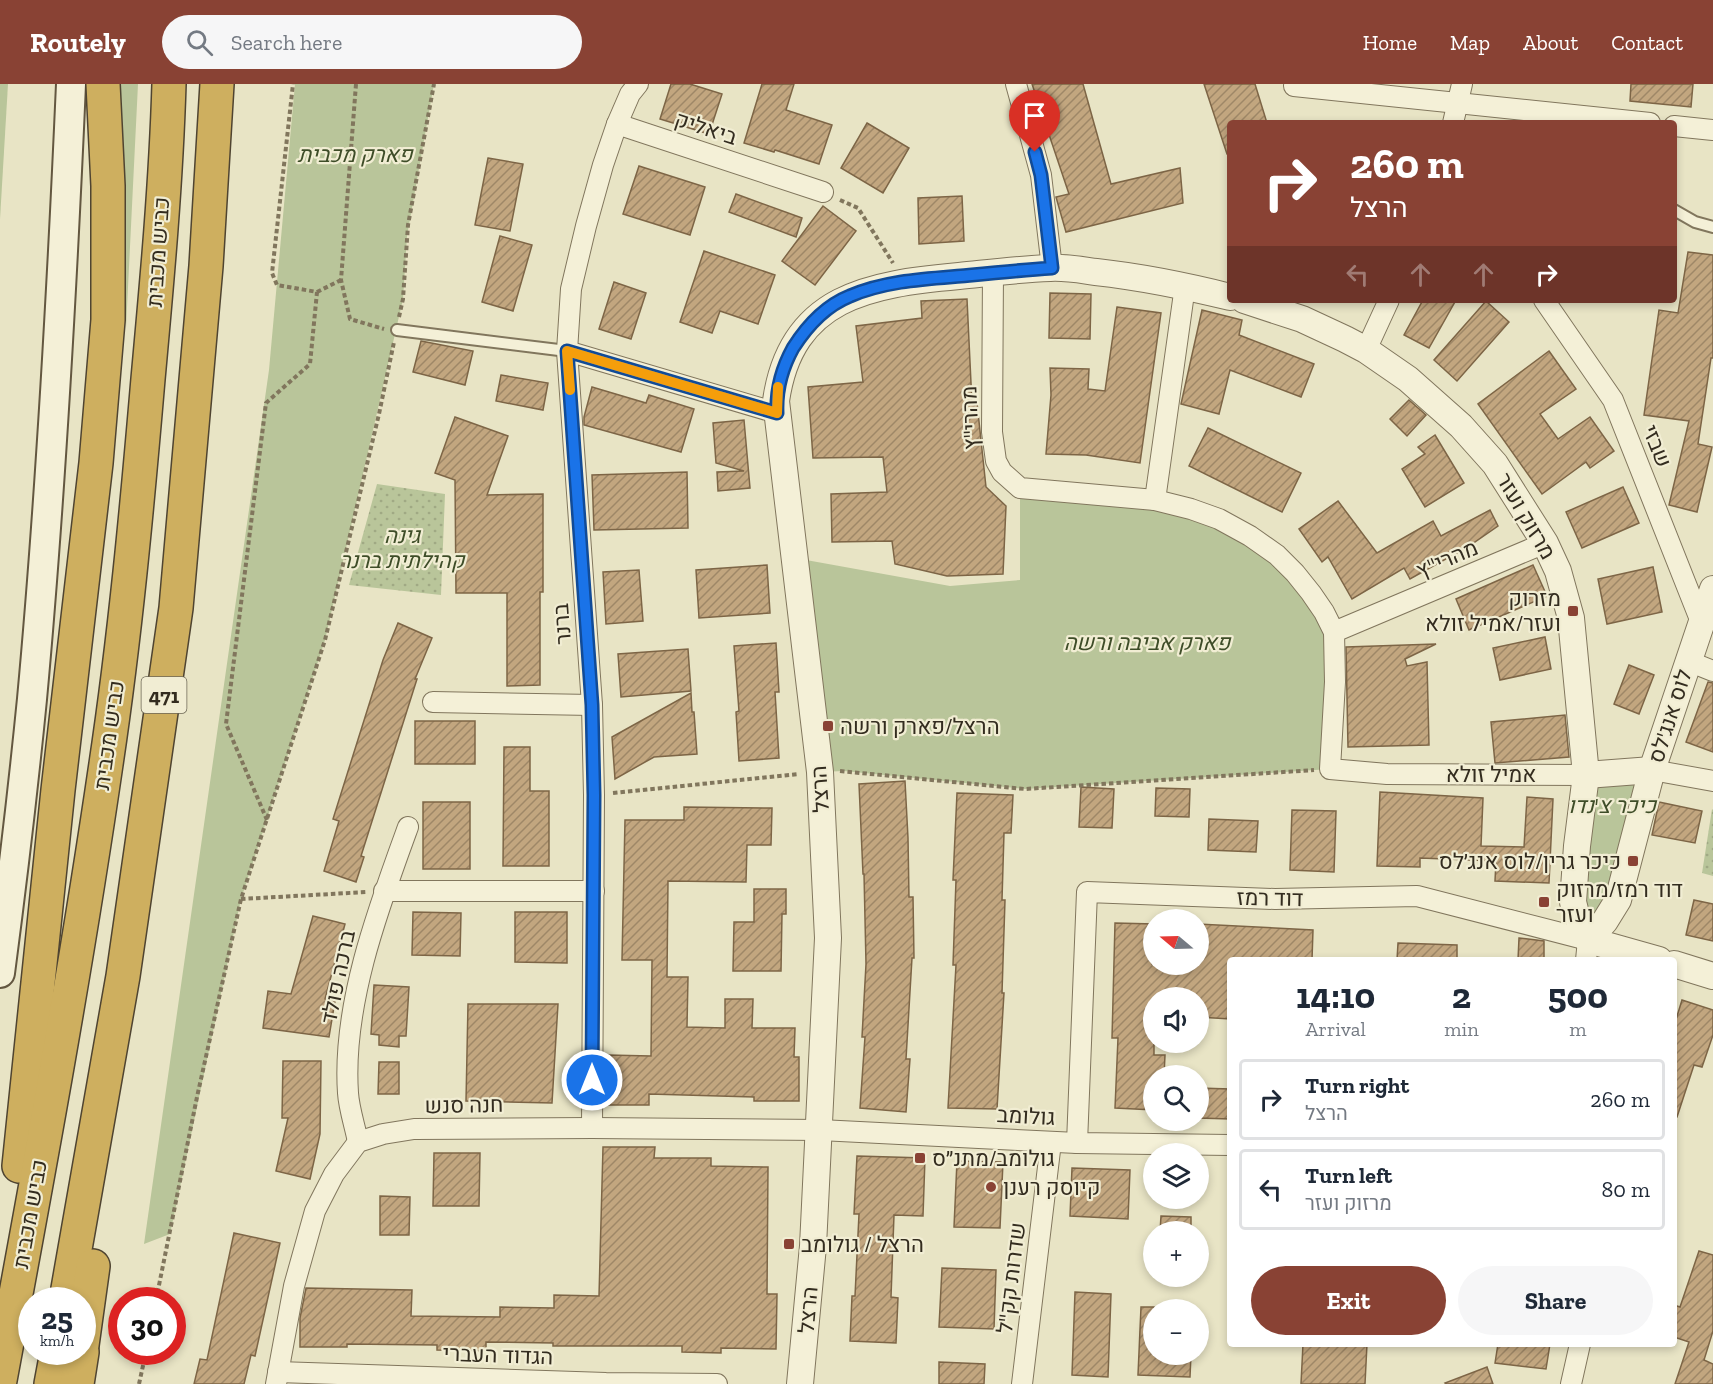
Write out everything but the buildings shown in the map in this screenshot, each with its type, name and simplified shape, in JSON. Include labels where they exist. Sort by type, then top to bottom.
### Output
[{"type":"highway","points":[[0,1345],[58,790],[96,464],[108,320],[108,186],[104,84]]},
{"type":"highway","name":"כביש מכבית","points":[[0,1380],[64,1026],[118,676],[160,247],[169,84]]},
{"type":"highway","name":"471","points":[[68,1287],[123,976],[176,608],[212,198],[217,84]]},
{"type":"highway","points":[[199,353],[240,84]]},
{"type":"highway","points":[[90,1287],[123,976]]},
{"type":"highway","points":[[51,1384],[55,1365]]},
{"type":"highway","points":[[77,1384],[80,1365]]},
{"type":"main road","points":[[0,973],[23,780],[40,598],[65,228],[71,84]]},
{"type":"street","points":[[617,124],[630,94],[638,84]]},
{"type":"street","points":[[1016,84],[1041,175],[1052,268]]},
{"type":"street","points":[[1294,86],[1460,93],[1631,120]]},
{"type":"street","points":[[1454,120],[1460,93]]},
{"type":"street","name":"ביאליק","points":[[617,124],[822,192]]},
{"type":"street","name":"ברנר","points":[[592,1128],[594,795],[592,705],[567,351],[571,289],[589,216],[617,124]]},
{"type":"street","points":[[1677,126],[1713,130]]},
{"type":"street","points":[[567,351],[777,413],[778,387],[787,361],[797,342],[812,322],[849,296],[902,281],[1052,268],[1121,274],[1227,296]]},
{"type":"street","name":"מהרי\"ץ","points":[[993,272],[992,432],[996,461],[1002,472],[1020,488],[1155,500],[1191,509],[1219,519],[1251,536],[1277,555],[1295,573],[1324,612],[1334,632],[1335,682],[1330,769]]},
{"type":"street","points":[[1155,500],[1185,286]]},
{"type":"street","name":"מרזוק ועזר","points":[[1253,303],[1302,319],[1366,350],[1408,379],[1461,426],[1496,464],[1545,543],[1558,571],[1571,618],[1586,775],[1573,902],[1587,950]]},
{"type":"street","points":[[1366,350],[1388,303]]},
{"type":"street","name":"שבזי","points":[[1546,303],[1613,400],[1701,622]]},
{"type":"street","name":"הרצל","points":[[777,413],[820,772],[828,938],[820,1130],[808,1312],[800,1384]]},
{"type":"street","name":"מהרי\"ץ","points":[[1334,632],[1545,543]]},
{"type":"street","name":"לוס אנג'לס","points":[[1587,950],[1618,900],[1653,770],[1713,589]]},
{"type":"street","points":[[1688,662],[1713,671]]},
{"type":"street","points":[[433,702],[592,705]]},
{"type":"street","name":"אמיל זולא","points":[[1330,769],[1387,774],[1586,775],[1653,770]]},
{"type":"street","points":[[1653,770],[1713,781]]},
{"type":"street","name":"ברכה פולד","points":[[358,1142],[348,1095],[348,1048],[354,1007],[384,891],[408,827]]},
{"type":"street","points":[[384,891],[594,891]]},
{"type":"street","name":"דוד רמז","points":[[1077,1143],[1087,892],[1275,899],[1417,896],[1587,950],[1637,957]]},
{"type":"street","points":[[1677,965],[1713,976]]},
{"type":"street","name":"חנה סנש","points":[[358,1142],[383,1134],[414,1130],[592,1128],[820,1130]]},
{"type":"street","name":"גולומב","points":[[820,1130],[1077,1143],[1227,1145]]},
{"type":"street","points":[[277,1378],[294,1286],[315,1211],[334,1174],[358,1142]]},
{"type":"street","name":"שדרות קק\"ל","points":[[1022,1384],[1052,1142]]},
{"type":"street","points":[[1571,1384],[1579,1347]]},
{"type":"street","name":"הגדוד העברי","points":[[277,1378],[717,1384]]},
{"type":"lane","points":[[1677,212],[1695,222],[1713,227]]},
{"type":"lane","points":[[397,330],[567,351]]},
{"type":"path","points":[[293,84],[272,273],[277,285],[317,292],[341,280]]},
{"type":"path","points":[[356,84],[341,280],[350,319],[387,330],[397,330]]},
{"type":"path","points":[[159,1287],[197,1097],[241,899],[325,640],[379,414],[403,299],[408,225],[434,84]]},
{"type":"path","points":[[822,192],[858,208],[888,253],[902,281]]},
{"type":"path","points":[[267,819],[226,724],[266,403],[310,364],[317,292]]},
{"type":"path","points":[[594,795],[844,771],[1025,789],[1330,769]]},
{"type":"path","points":[[241,899],[384,891]]},
{"type":"path","points":[[139,1384],[143,1365]]},
{"type":"green space","points":[[0,84],[8,84],[0,219]]},
{"type":"green space","points":[[114,84],[138,84],[126,328],[124,237]]},
{"type":"green space","name":"פארק מכבית","points":[[295,84],[434,84],[407,236],[403,299],[325,640],[241,899],[170,1234],[144,1244],[269,370]]},
{"type":"green space","name":"גינה קהילתית ברנר","points":[[377,484],[445,494],[441,595],[349,585]]},
{"type":"green space","name":"פארק אביבה ורשה","points":[[1020,488],[1155,500],[1250,536],[1324,612],[1330,769],[1025,789],[844,771],[820,772],[795,558],[950,586],[1020,580]]},
{"type":"green space","name":"כיכר צ'נדו","points":[[1652,770],[1618,900],[1588,940],[1574,874],[1586,775]]},
{"type":"green space","points":[[1713,810],[1713,876],[1702,873]]},
{"type":"slow traffic","points":[[570,390],[567,351],[777,413],[778,387]]},
{"type":"place","name":"מזרוק ועזר/אמיל זולא","points":[[1573,611]]},
{"type":"place","name":"הרצל/פארק ורשה","points":[[828,726]]},
{"type":"place","name":"כיכר גרין/לוס אנג׳לס","points":[[1633,861]]},
{"type":"place","name":"דוד רמז/מרזוק ועזר","points":[[1544,902]]},
{"type":"place","name":"גולומב/מתנ״ס","points":[[920,1158]]},
{"type":"place","name":"קיוסק רענן","points":[[991,1187]]},
{"type":"place","name":"הרצל / גולומב","points":[[789,1244]]},
{"type":"route","points":[[592,1080],[594,795],[592,705],[567,351],[777,413],[776,401],[780,379],[797,342],[812,322],[849,296],[902,281],[1052,268],[1041,175],[1035,152]]}]
